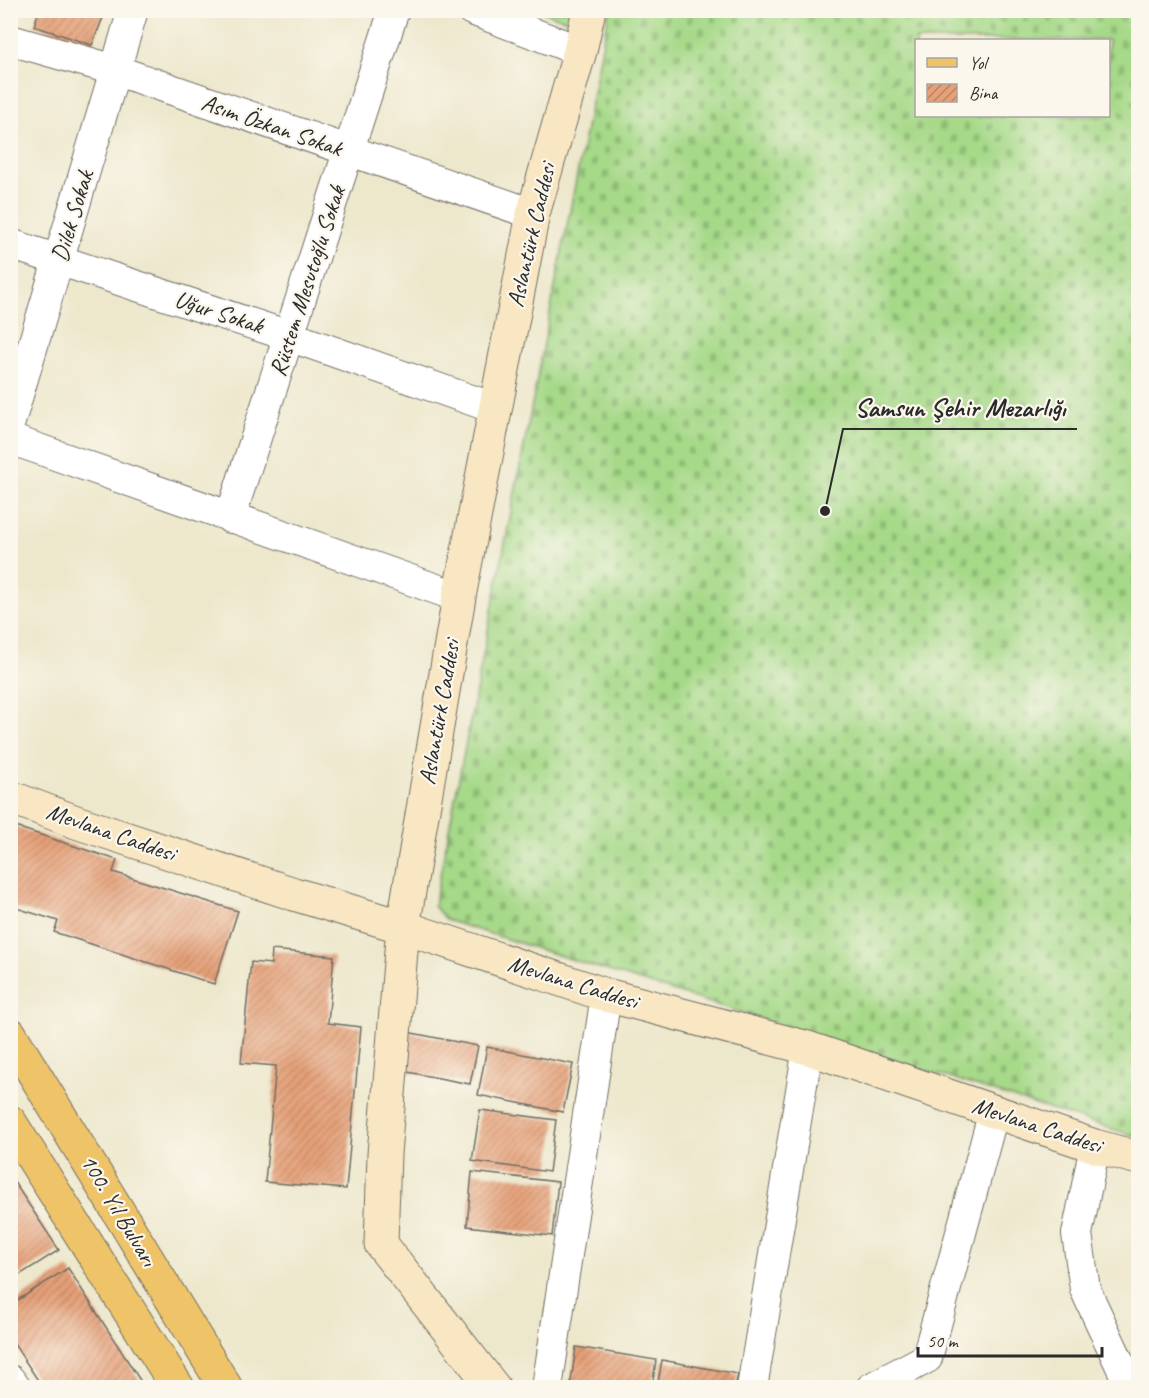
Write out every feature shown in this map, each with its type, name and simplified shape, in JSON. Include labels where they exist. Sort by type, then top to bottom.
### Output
[{"type":"main road","name":"100. Yıl Bulvarı","points":[[10,1034],[226,1388]]},
{"type":"main road","name":"100. Yıl Bulvarı","points":[[10,1122],[178,1388]]},
{"type":"street","name":"Dilek Sokak","points":[[10,422],[133,10]]},
{"type":"street","name":"Rüstem Mesutoğlu Sokak","points":[[230,518],[394,10]]},
{"type":"street","points":[[471,10],[580,51]]},
{"type":"street","name":"Aslantürk Caddesi","points":[[494,1388],[381,1244],[384,1154],[403,927],[459,597],[533,214],[580,51],[589,10]]},
{"type":"street","name":"Asım Özkan Sokak","points":[[10,40],[115,70],[533,214]]},
{"type":"street","name":"Uğur Sokak","points":[[10,244],[289,336],[494,408]]},
{"type":"street","points":[[10,439],[459,597]]},
{"type":"street","name":"Mevlana Caddesi","points":[[10,797],[76,822],[606,995],[808,1048],[1095,1146],[1138,1158]]},
{"type":"street","points":[[546,1388],[606,995]]},
{"type":"street","points":[[752,1388],[808,1048]]},
{"type":"street","points":[[871,1388],[927,1358],[994,1111]]},
{"type":"street","points":[[1095,1146],[1077,1234],[1085,1289],[1131,1388]]},
{"type":"street","points":[[10,1380],[16,1388]]},
{"type":"green space","points":[[539,11],[572,11],[570,21]]},
{"type":"green space","points":[[609,11],[1138,11],[1138,1137],[446,920],[434,906]]},
{"type":"building","points":[[39,10],[106,10],[92,45],[34,26]]},
{"type":"building","points":[[10,825],[117,860],[113,872],[238,911],[214,984],[54,932],[58,921],[10,906]]},
{"type":"building","points":[[272,950],[334,956],[328,1023],[361,1027],[346,1189],[265,1182],[276,1066],[241,1063],[251,962],[271,964]]},
{"type":"building","points":[[407,1032],[478,1046],[470,1084],[392,1069]]},
{"type":"building","points":[[487,1047],[573,1064],[563,1112],[478,1095]]},
{"type":"building","points":[[480,1110],[556,1120],[549,1172],[472,1161]]},
{"type":"building","points":[[472,1172],[558,1182],[552,1236],[467,1226]]},
{"type":"building","points":[[10,1176],[59,1250],[10,1281]]},
{"type":"building","points":[[68,1268],[145,1388],[43,1388],[10,1338],[10,1305]]},
{"type":"building","points":[[576,1347],[656,1360],[652,1388],[570,1388]]},
{"type":"building","points":[[662,1360],[738,1374],[735,1388],[657,1388]]},
{"type":"place","name":"Samsun Şehir Mezarlığı","points":[[825,511]]}]
